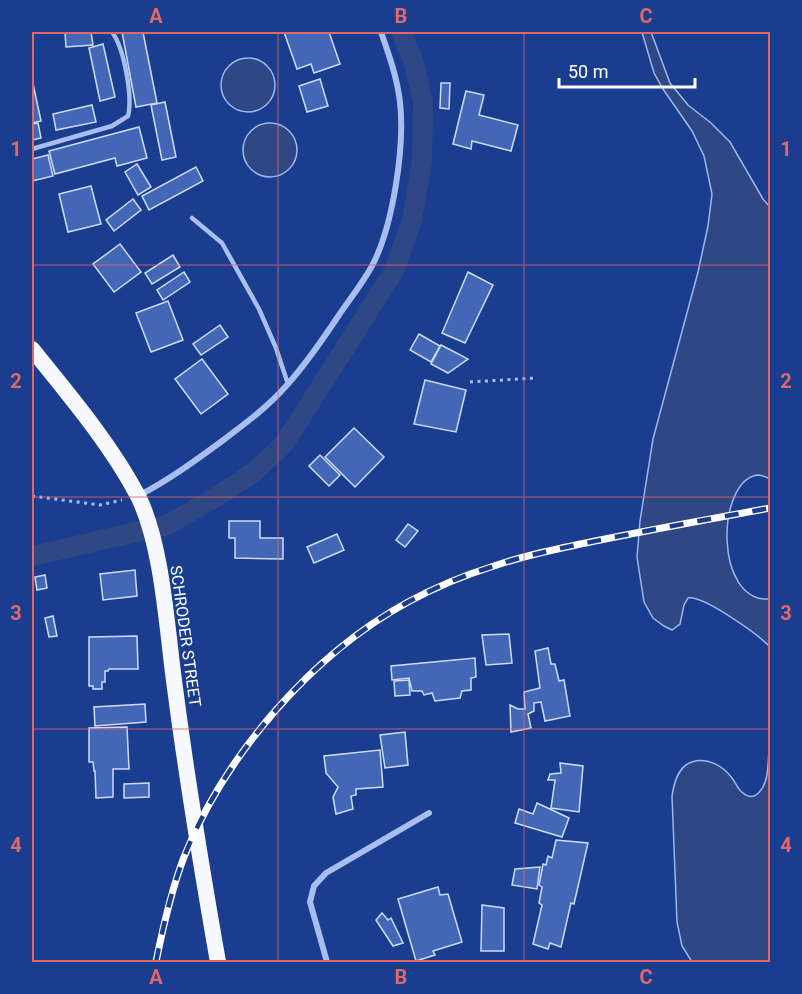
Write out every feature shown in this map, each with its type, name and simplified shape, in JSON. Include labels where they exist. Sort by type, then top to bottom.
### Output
[{"type":"highway","name":"SCHRODER STREET","points":[[32,348],[103,441],[138,497],[147,519],[160,578],[188,785],[218,963]]},
{"type":"street","points":[[138,497],[168,480],[245,424],[288,384],[324,337],[367,274],[381,246],[398,163],[400,103],[396,76],[381,32]]},
{"type":"street","points":[[327,963],[310,902],[314,886],[326,873],[429,813]]},
{"type":"lane","points":[[32,149],[112,126],[128,116],[130,96],[118,42],[112,32]]},
{"type":"lane","points":[[192,218],[222,243],[259,309],[288,384]]},
{"type":"path","points":[[470,382],[535,378]]},
{"type":"path","points":[[32,496],[100,505],[138,497]]},
{"type":"water","points":[[642,32],[651,32],[670,83],[688,105],[730,142],[770,207],[770,479],[757,475],[743,483],[734,498],[728,518],[727,541],[730,563],[739,582],[752,595],[770,599],[770,647],[718,609],[695,599],[688,598],[680,624],[672,630],[653,618],[644,602],[637,557],[640,521],[653,439],[698,272],[712,194],[704,156],[692,131],[654,73]]},
{"type":"water","points":[[248,58],[267,66],[275,85],[267,104],[248,112],[229,104],[221,85],[229,66]]},
{"type":"water","points":[[270,123],[289,131],[297,150],[289,169],[270,177],[251,169],[243,150],[251,131]]},
{"type":"water","points":[[770,729],[770,962],[692,962],[682,946],[677,922],[672,796],[676,781],[680,771],[687,764],[704,761],[724,770],[743,793],[748,796],[756,795],[762,788],[767,775]]},
{"type":"building","points":[[65,32],[91,32],[93,45],[66,47]]},
{"type":"building","points":[[122,32],[143,32],[157,103],[136,107]]},
{"type":"building","points":[[284,32],[329,32],[340,64],[314,73],[311,64],[297,69]]},
{"type":"building","points":[[103,44],[115,97],[100,101],[89,48]]},
{"type":"building","points":[[32,79],[41,121],[32,123]]},
{"type":"building","points":[[320,79],[328,106],[307,112],[299,86]]},
{"type":"building","points":[[441,83],[450,83],[449,109],[440,108]]},
{"type":"building","points":[[466,91],[484,95],[479,115],[518,125],[511,151],[472,141],[471,149],[453,144]]},
{"type":"building","points":[[165,102],[176,157],[162,160],[151,105]]},
{"type":"building","points":[[92,105],[96,122],[56,130],[53,114]]},
{"type":"building","points":[[38,123],[41,138],[32,140],[32,124]]},
{"type":"building","points":[[139,127],[147,158],[117,166],[115,158],[55,174],[49,151]]},
{"type":"building","points":[[48,155],[53,176],[32,181],[32,159]]},
{"type":"building","points":[[137,164],[151,187],[138,195],[125,172]]},
{"type":"building","points":[[196,167],[203,181],[149,210],[142,196]]},
{"type":"building","points":[[91,186],[101,224],[68,232],[59,194]]},
{"type":"building","points":[[133,199],[141,210],[114,231],[106,220]]},
{"type":"building","points":[[120,244],[141,272],[114,292],[93,264]]},
{"type":"building","points":[[173,255],[180,267],[152,284],[145,273]]},
{"type":"building","points":[[184,272],[190,282],[163,300],[157,290]]},
{"type":"building","points":[[468,272],[493,285],[465,343],[442,333]]},
{"type":"building","points":[[168,301],[183,340],[151,352],[136,313]]},
{"type":"building","points":[[220,325],[228,337],[201,355],[193,344]]},
{"type":"building","points":[[419,334],[440,346],[431,362],[410,350]]},
{"type":"building","points":[[441,345],[468,359],[448,373],[431,364]]},
{"type":"building","points":[[202,359],[228,394],[201,414],[175,379]]},
{"type":"building","points":[[425,380],[466,390],[456,432],[414,424]]},
{"type":"building","points":[[354,428],[384,457],[355,487],[325,457]]},
{"type":"building","points":[[320,455],[340,475],[329,486],[309,466]]},
{"type":"building","points":[[229,521],[260,521],[260,538],[283,538],[283,559],[235,558],[235,538],[229,538]]},
{"type":"building","points":[[408,524],[418,531],[405,547],[396,540]]},
{"type":"building","points":[[337,534],[344,550],[314,563],[307,547]]},
{"type":"building","points":[[135,570],[137,596],[103,600],[100,574]]},
{"type":"building","points":[[45,575],[47,588],[37,590],[35,577]]},
{"type":"building","points":[[53,616],[57,636],[49,637],[45,618]]},
{"type":"building","points":[[509,634],[512,663],[486,665],[482,635]]},
{"type":"building","points":[[137,636],[138,669],[109,669],[105,671],[105,682],[102,682],[102,689],[93,689],[93,686],[89,686],[89,637]]},
{"type":"building","points":[[548,648],[551,664],[555,664],[559,681],[564,680],[570,716],[545,721],[541,702],[534,703],[534,711],[528,714],[531,728],[511,732],[510,705],[518,709],[525,709],[524,692],[540,688],[535,651]]},
{"type":"building","points":[[475,658],[476,677],[471,678],[471,690],[462,691],[460,698],[435,701],[432,693],[424,695],[422,691],[412,691],[409,678],[392,680],[391,666]]},
{"type":"building","points":[[409,680],[410,695],[395,696],[394,681]]},
{"type":"building","points":[[145,704],[146,722],[95,726],[94,707]]},
{"type":"building","points":[[127,727],[129,769],[113,769],[113,797],[96,798],[95,771],[93,762],[89,762],[89,728]]},
{"type":"building","points":[[405,732],[408,765],[385,768],[380,735]]},
{"type":"building","points":[[380,750],[383,787],[356,789],[356,795],[351,796],[353,809],[336,814],[333,797],[338,787],[326,773],[324,756]]},
{"type":"building","points":[[560,763],[583,766],[579,812],[551,808],[555,780],[548,780],[550,774],[561,773]]},
{"type":"building","points":[[149,783],[149,797],[124,798],[124,784]]},
{"type":"building","points":[[537,803],[569,818],[562,837],[515,823],[519,809],[533,814]]},
{"type":"building","points":[[556,840],[588,843],[561,947],[550,943],[548,949],[533,944],[542,905],[539,903],[542,887],[539,885],[543,864],[546,865],[548,856],[552,858]]},
{"type":"building","points":[[540,867],[537,889],[512,885],[515,869]]},
{"type":"building","points":[[438,887],[440,895],[448,894],[462,942],[433,951],[435,955],[416,961],[398,899]]},
{"type":"building","points":[[482,905],[504,908],[504,951],[481,951]]},
{"type":"building","points":[[382,913],[388,920],[391,918],[403,943],[393,946],[376,920]]},
{"type":"waterway","points":[[32,556],[167,525],[254,472],[284,444],[394,271],[412,220],[422,161],[423,101],[413,60],[401,32]]},
{"type":"railway","points":[[156,962],[168,909],[184,857],[201,819],[223,782],[247,745],[305,679],[372,624],[438,587],[519,558],[605,539],[770,508]]}]
